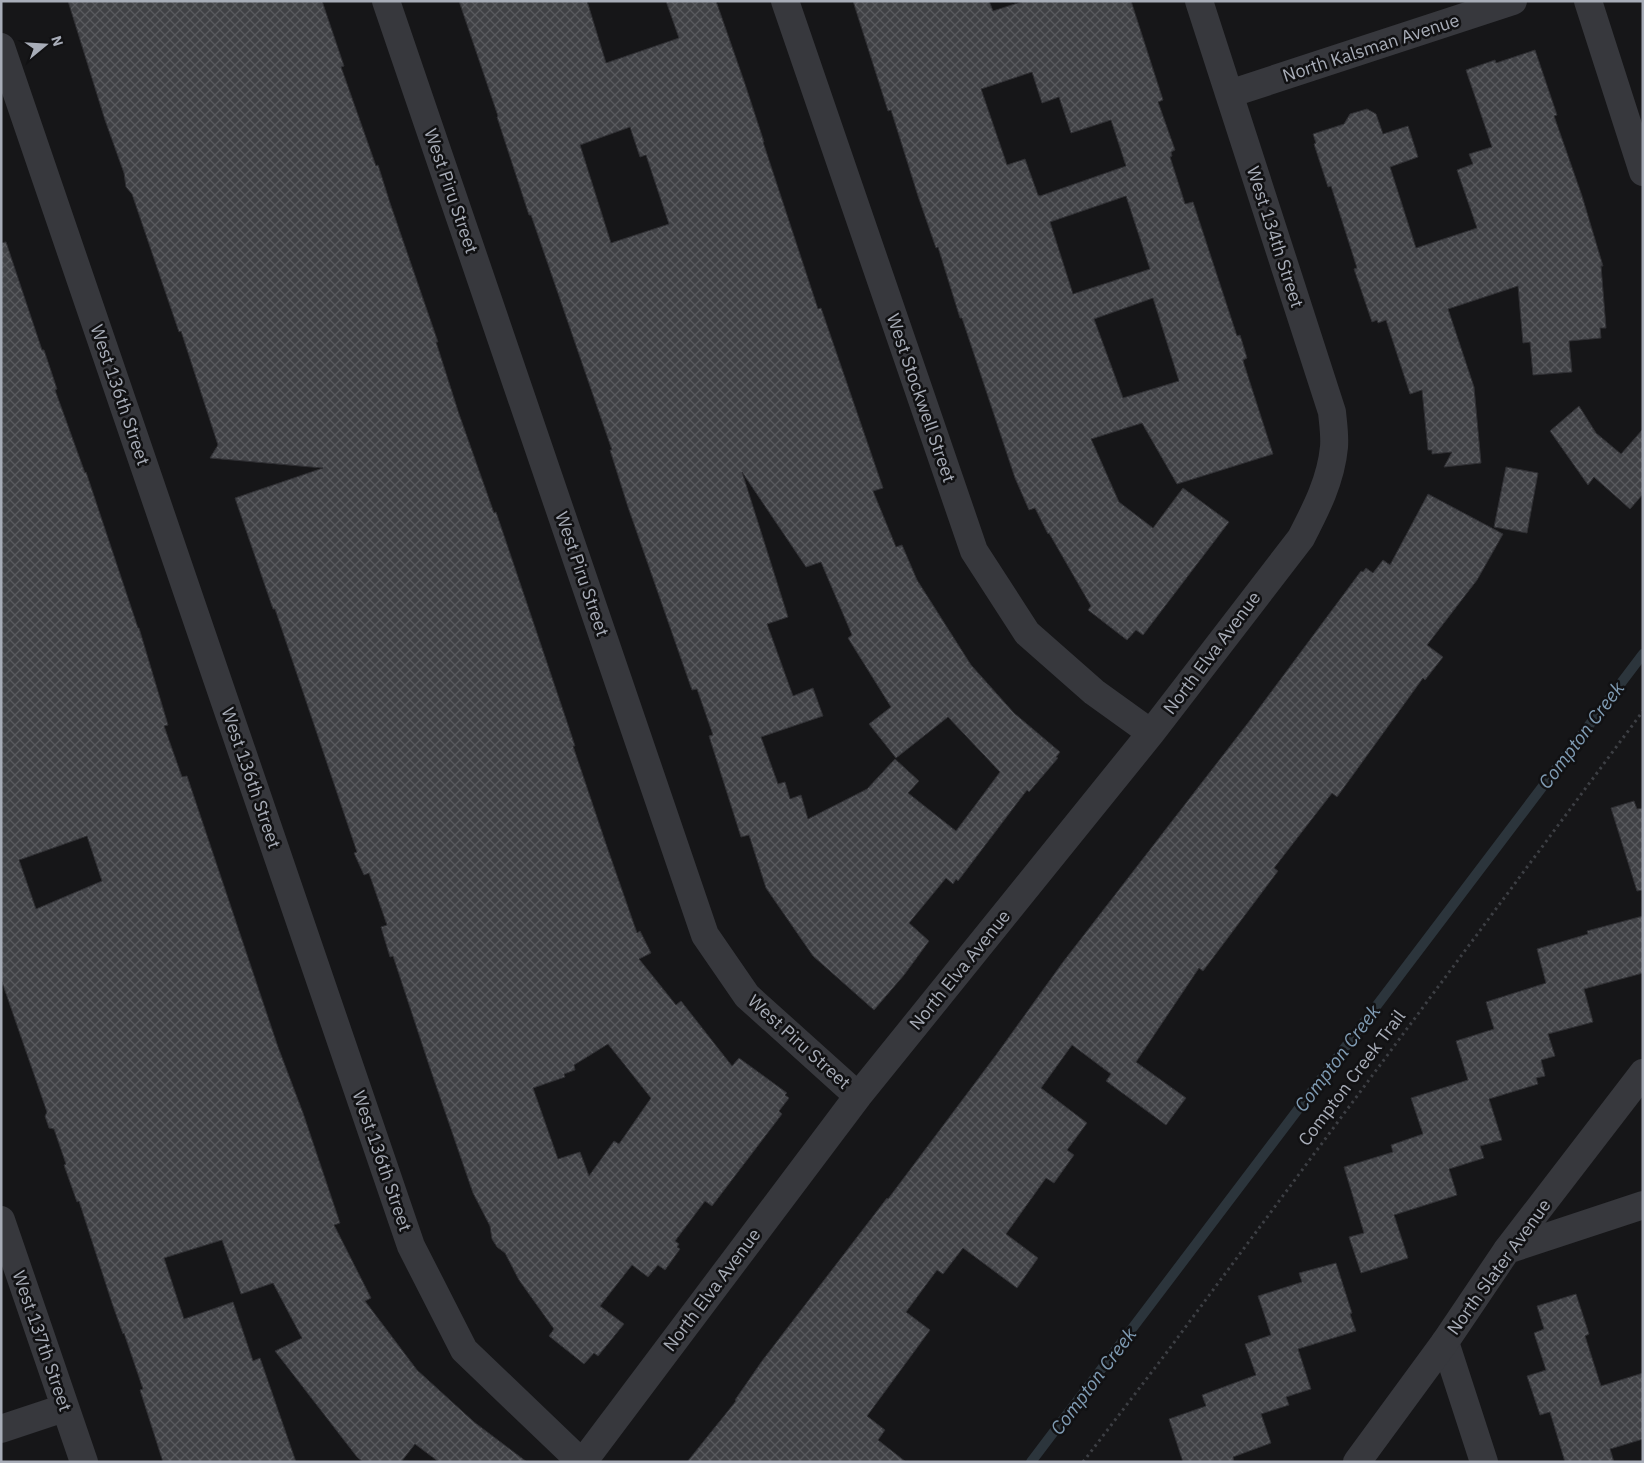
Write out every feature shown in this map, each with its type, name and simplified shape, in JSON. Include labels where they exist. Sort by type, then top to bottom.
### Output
[{"type":"street","name":"West Piru Street","points":[[386,1],[705,935],[747,996],[858,1096]]},
{"type":"street","name":"West Stockwell Street","points":[[785,1],[974,551],[1027,633],[1094,692],[1151,733]]},
{"type":"street","name":"West 134th Street","points":[[1199,1],[1332,412],[1334,445],[1330,476]]},
{"type":"street","name":"North Kalsman Avenue","points":[[1229,94],[1513,1]]},
{"type":"street","points":[[1588,1],[1643,172]]},
{"type":"street","name":"West 136th Street","points":[[1,47],[412,1246],[464,1350],[582,1462]]},
{"type":"street","name":"North Elva Avenue","points":[[582,1462],[858,1096],[1151,733],[1300,538],[1319,504],[1330,476]]},
{"type":"street","name":"North Slater Avenue","points":[[1357,1462],[1445,1342],[1507,1250],[1643,1073]]},
{"type":"street","points":[[1507,1250],[1643,1205]]},
{"type":"street","name":"West 137th Street","points":[[1,1220],[84,1462]]},
{"type":"street","points":[[1445,1342],[1484,1462]]},
{"type":"street","points":[[1,1429],[64,1408]]},
{"type":"path","name":"Compton Creek Trail","points":[[1083,1462],[1170,1348],[1643,711]]},
{"type":"building","points":[[68,1],[322,1],[344,66],[341,67],[376,166],[378,165],[438,342],[436,342],[459,414],[494,513],[496,512],[606,844],[637,933],[640,931],[651,953],[639,959],[676,1005],[681,1001],[732,1066],[739,1058],[787,1093],[785,1095],[789,1098],[779,1111],[782,1114],[712,1206],[705,1201],[675,1241],[679,1244],[677,1247],[680,1249],[665,1270],[658,1265],[648,1277],[632,1265],[600,1306],[624,1324],[598,1356],[594,1353],[584,1364],[549,1336],[554,1329],[519,1280],[505,1253],[497,1247],[492,1239],[490,1226],[473,1193],[393,956],[390,957],[381,927],[387,925],[369,873],[364,875],[354,853],[357,852],[275,609],[273,609],[235,498],[323,468],[210,458],[218,445],[181,331],[179,332],[132,194],[126,187],[124,173],[105,120]],"holes":[[[608,1044],[651,1098],[619,1144],[614,1141],[589,1176],[580,1152],[558,1159],[533,1088],[565,1077],[564,1074],[575,1070],[574,1065]]]},
{"type":"building","points":[[459,1],[587,1],[606,63],[679,38],[666,1],[716,1],[818,309],[821,308],[883,488],[873,491],[896,547],[902,545],[917,580],[971,665],[1014,713],[1060,752],[1056,757],[1058,758],[1029,792],[1027,790],[958,881],[956,879],[953,884],[946,878],[909,923],[929,941],[904,975],[874,1010],[813,956],[766,888],[749,835],[741,837],[709,736],[713,735],[697,689],[692,690],[628,507],[610,450],[612,450],[531,215],[529,215]],"holes":[[[630,127],[640,157],[646,155],[669,224],[611,243],[580,145]],[[742,472],[806,567],[821,562],[852,635],[848,638],[891,707],[869,724],[896,758],[948,717],[1000,772],[956,831],[908,793],[919,781],[895,759],[867,789],[808,819],[801,795],[790,799],[785,782],[778,784],[761,737],[823,716],[813,688],[793,696],[767,624],[788,617]]]},
{"type":"building","points":[[853,1],[989,1],[993,11],[1024,1],[1131,1],[1163,100],[1158,102],[1175,150],[1171,152],[1172,156],[1170,157],[1185,204],[1193,202],[1237,336],[1240,335],[1247,358],[1243,360],[1244,364],[1273,454],[1177,484],[1142,423],[1091,439],[1119,502],[1153,528],[1183,488],[1229,522],[1143,635],[1136,630],[1127,640],[1088,610],[1091,606],[1048,534],[1035,508],[1029,510],[1015,478],[962,318],[960,318],[938,247],[936,248],[918,196],[891,110],[888,111]],"holes":[[[1032,72],[1042,103],[1059,97],[1071,133],[1111,120],[1126,166],[1040,196],[1025,159],[1007,165],[981,89]],[[1126,196],[1150,269],[1073,294],[1050,222]],[[1153,298],[1179,381],[1123,398],[1094,319]]]},
{"type":"building","points":[[1535,50],[1557,115],[1554,116],[1582,196],[1603,266],[1601,266],[1606,328],[1600,328],[1601,338],[1569,341],[1572,372],[1533,375],[1530,342],[1523,343],[1518,286],[1448,309],[1474,387],[1481,463],[1444,467],[1452,452],[1432,454],[1432,450],[1428,450],[1422,390],[1410,394],[1386,320],[1378,323],[1377,320],[1372,322],[1354,269],[1357,268],[1331,186],[1328,187],[1314,144],[1316,143],[1313,134],[1344,124],[1350,114],[1367,109],[1376,114],[1383,134],[1408,126],[1418,157],[1390,167],[1416,248],[1477,228],[1457,170],[1473,164],[1469,154],[1492,147],[1466,70],[1495,60],[1496,63]]},
{"type":"building","points":[[6,242],[57,389],[55,390],[86,472],[139,628],[168,725],[164,726],[182,777],[187,776],[278,1047],[303,1113],[340,1223],[334,1225],[371,1298],[365,1301],[417,1370],[474,1422],[527,1462],[439,1462],[415,1444],[401,1462],[363,1462],[357,1457],[275,1351],[302,1338],[273,1283],[241,1294],[222,1240],[164,1258],[184,1319],[233,1302],[253,1361],[260,1358],[296,1462],[163,1462],[140,1390],[143,1389],[112,1303],[79,1201],[77,1202],[64,1165],[66,1164],[54,1129],[49,1128],[45,1116],[47,1112],[1,979],[1,243]],"holes":[[[87,836],[102,881],[36,909],[19,860]]]},
{"type":"building","points":[[1579,406],[1596,433],[1621,454],[1643,429],[1643,494],[1630,509],[1594,477],[1588,485],[1550,431]]},
{"type":"building","points":[[1506,467],[1538,473],[1527,533],[1494,527]]},
{"type":"building","points":[[1428,494],[1503,534],[1477,580],[1427,645],[1443,657],[1425,680],[1423,678],[1337,797],[1332,793],[1274,868],[1278,871],[1203,971],[1199,968],[1136,1062],[1186,1098],[1166,1125],[1106,1081],[1111,1074],[1072,1045],[1041,1088],[1087,1123],[1067,1150],[1074,1155],[1054,1183],[1046,1178],[1006,1234],[1038,1258],[1017,1288],[963,1248],[943,1274],[937,1270],[906,1312],[930,1330],[867,1416],[885,1430],[878,1440],[906,1462],[687,1462],[736,1401],[762,1361],[888,1199],[1063,962],[1251,719],[1361,571],[1363,572],[1366,568],[1373,573],[1383,560],[1390,565]]},
{"type":"building","points":[[1634,801],[1637,809],[1643,808],[1643,890],[1637,891],[1611,808]]},
{"type":"building","points":[[1643,916],[1643,973],[1584,989],[1593,1022],[1548,1034],[1555,1056],[1541,1060],[1545,1076],[1536,1078],[1538,1084],[1489,1099],[1502,1140],[1480,1146],[1484,1158],[1449,1169],[1457,1195],[1394,1215],[1408,1258],[1361,1273],[1349,1237],[1364,1233],[1344,1167],[1393,1152],[1391,1145],[1423,1134],[1411,1098],[1468,1080],[1456,1041],[1494,1029],[1486,1002],[1546,983],[1537,949],[1588,934],[1587,931]]},
{"type":"building","points":[[1336,1263],[1356,1331],[1298,1349],[1311,1389],[1286,1397],[1289,1405],[1261,1414],[1271,1443],[1233,1457],[1234,1462],[1183,1462],[1169,1419],[1206,1406],[1202,1395],[1256,1375],[1245,1344],[1271,1335],[1258,1296],[1302,1282],[1299,1273]]},
{"type":"building","points":[[1576,1294],[1589,1334],[1585,1336],[1601,1386],[1643,1373],[1643,1439],[1610,1449],[1614,1462],[1565,1462],[1550,1412],[1540,1415],[1527,1376],[1546,1370],[1534,1333],[1544,1329],[1537,1306]]},
{"type":"waterway","name":"Compton Creek","points":[[1031,1462],[1643,654]]}]
